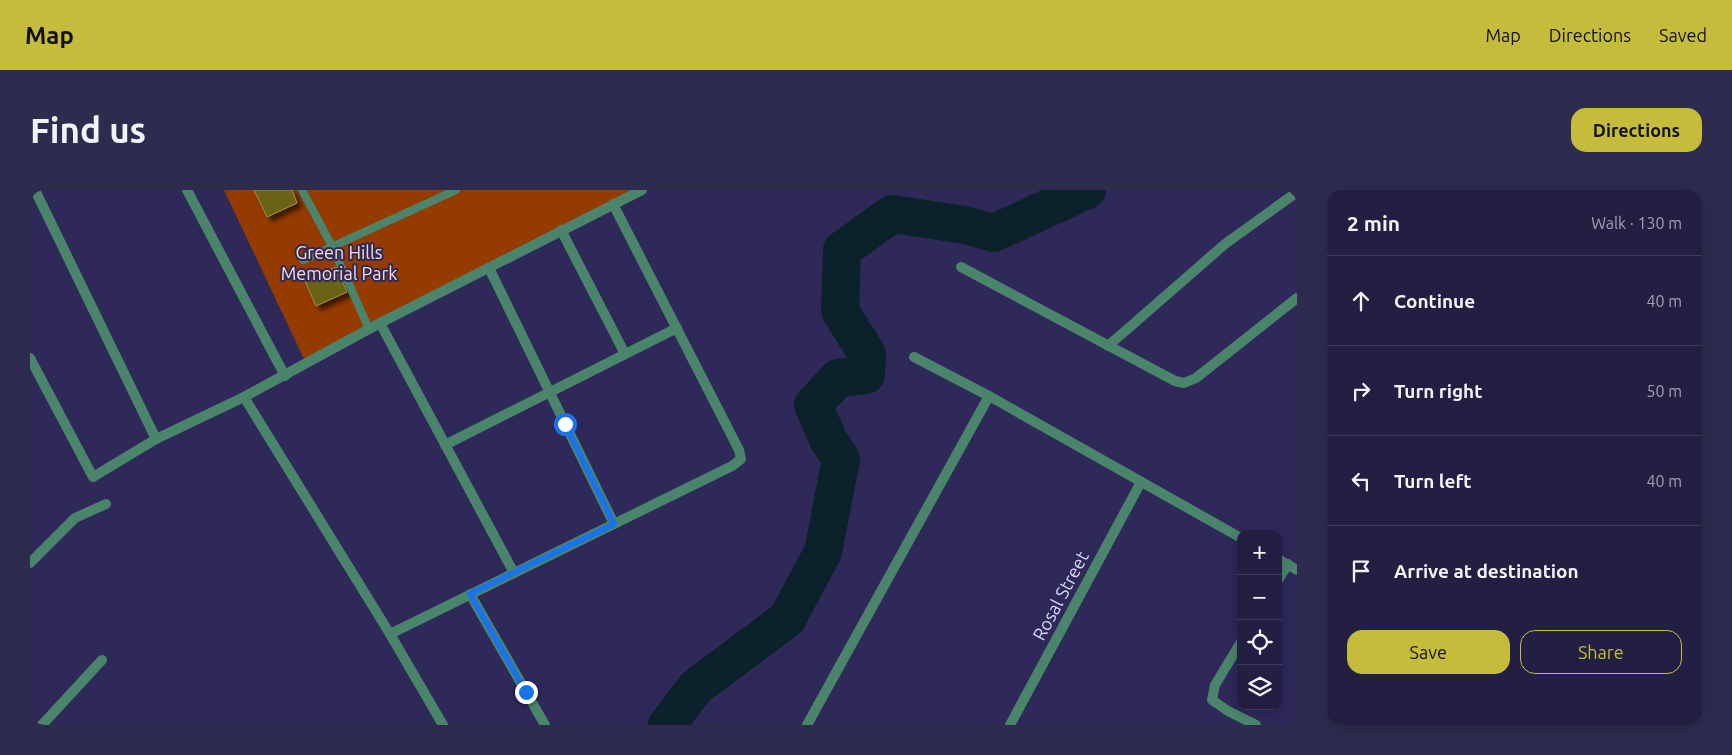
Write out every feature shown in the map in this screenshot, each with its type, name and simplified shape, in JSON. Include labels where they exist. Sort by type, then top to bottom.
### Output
[{"type":"street","points":[[187,190],[285,376]]},
{"type":"street","points":[[30,358],[93,477],[156,439],[285,376],[369,329],[642,190]]},
{"type":"street","points":[[34,191],[156,439]]},
{"type":"street","points":[[1108,346],[1225,244],[1295,192]]},
{"type":"street","points":[[390,634],[732,466],[741,459],[739,450],[613,204]]},
{"type":"street","points":[[561,230],[625,354]]},
{"type":"street","points":[[961,267],[1174,381],[1184,383],[1196,378],[1297,298]]},
{"type":"street","points":[[488,268],[614,524]]},
{"type":"street","points":[[380,324],[514,573]]},
{"type":"street","points":[[445,445],[677,328]]},
{"type":"street","points":[[914,357],[989,396],[1237,536]]},
{"type":"street","points":[[807,725],[989,396]]},
{"type":"street","points":[[244,397],[390,634],[443,725]]},
{"type":"street","name":"Rosal Street","points":[[1010,725],[1141,482]]},
{"type":"street","points":[[30,563],[75,518],[106,504]]},
{"type":"street","points":[[1282,576],[1292,567]]},
{"type":"street","points":[[470,594],[545,725]]},
{"type":"street","points":[[1237,649],[1215,685],[1212,700],[1228,712],[1256,725]]},
{"type":"street","points":[[42,725],[102,660]]},
{"type":"lane","points":[[302,190],[332,246],[369,329]]},
{"type":"lane","points":[[438,190],[442,198]]},
{"type":"lane","points":[[303,260],[456,190]]},
{"type":"green space","name":"Green Hills Memorial Park","points":[[224,190],[641,190],[305,361]]},
{"type":"building","points":[[254,190],[292,190],[297,203],[267,217]]},
{"type":"building","points":[[336,267],[347,292],[316,306],[305,281]]},
{"type":"waterway","points":[[667,725],[696,687],[787,619],[823,552],[841,459],[829,441],[813,405],[838,378],[866,375],[867,354],[840,311],[842,250],[892,214],[965,225],[994,233],[1087,190]]},
{"type":"route","points":[[526,692],[470,594],[614,524],[565,424]]}]
